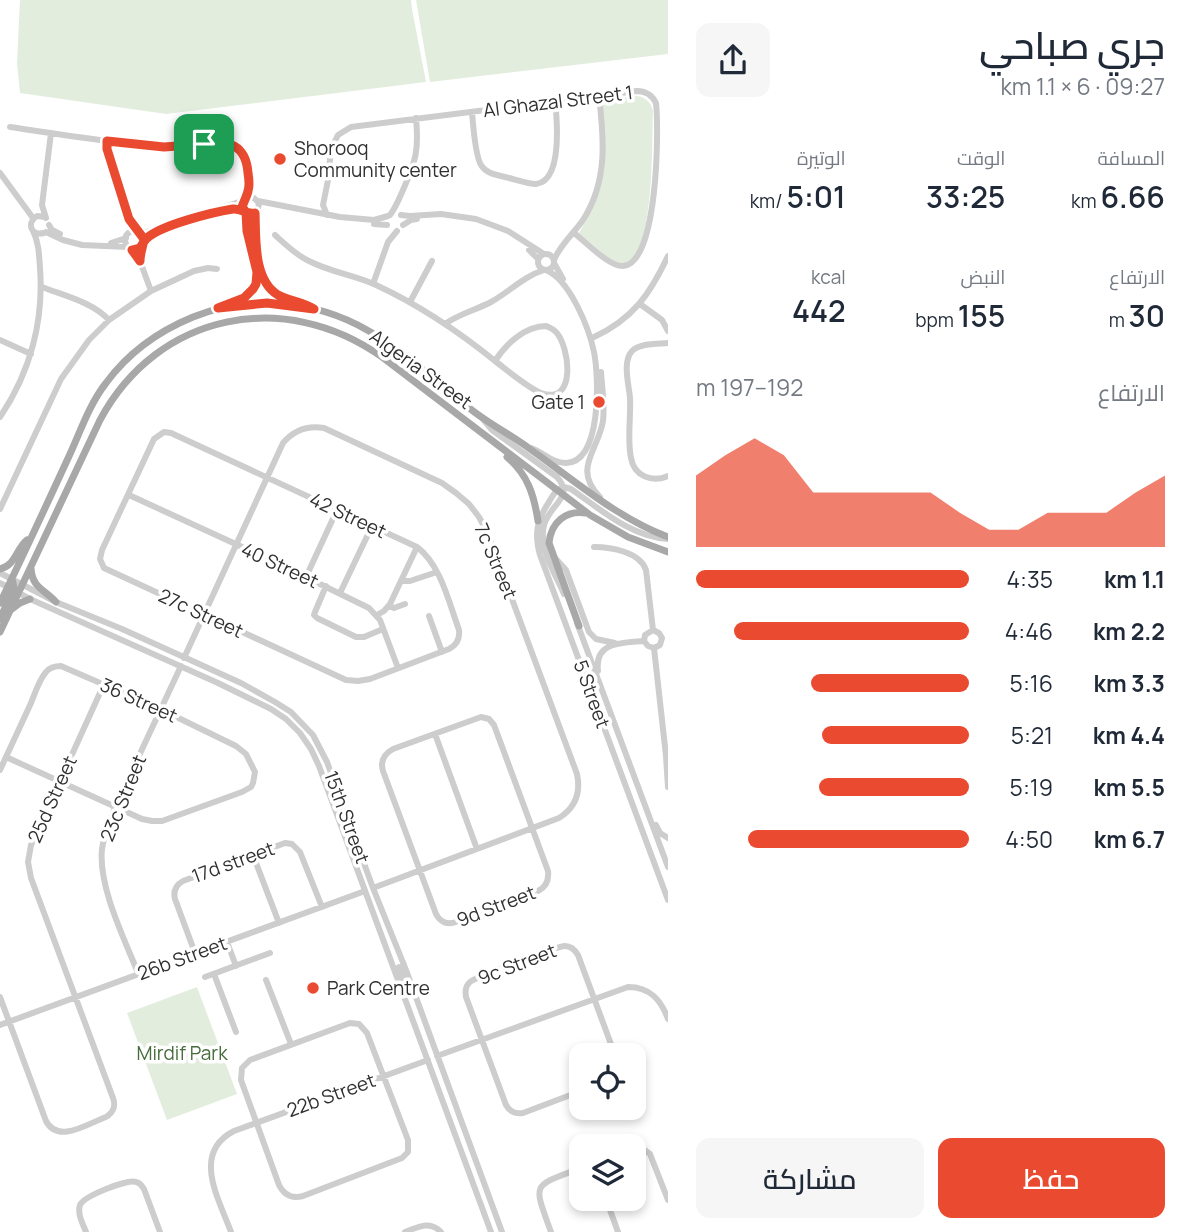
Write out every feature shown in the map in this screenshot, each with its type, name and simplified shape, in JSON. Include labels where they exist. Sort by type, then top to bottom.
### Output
[{"type":"main road","name":"Algeria Street","points":[[0,632],[12,609],[12,579],[88,411],[100,392],[128,358],[155,337],[185,320],[218,308],[267,303],[291,304],[350,321],[377,335],[482,418],[606,503],[640,525],[668,538]]},
{"type":"main road","name":"Algeria Street","points":[[0,602],[23,584],[76,480],[105,411],[116,394],[137,370],[162,350],[213,325],[240,319],[292,319],[349,337],[382,358],[590,514],[628,537],[668,552]]},
{"type":"main road","points":[[487,437],[523,474],[533,494],[538,521]]},
{"type":"main road","points":[[579,626],[549,543],[555,524],[561,518],[570,513],[590,514]]},
{"type":"main road","points":[[0,571],[11,564],[21,545],[31,537]]},
{"type":"main road","points":[[31,567],[32,579],[56,602]]},
{"type":"main road","points":[[0,619],[13,590]]},
{"type":"main road","points":[[12,609],[30,599]]},
{"type":"street","name":"Al Ghazal Street 1","points":[[323,205],[331,149],[338,135],[346,129],[555,100],[642,91],[650,95],[656,103],[655,170],[649,225],[637,259],[622,266],[611,263],[574,233]]},
{"type":"street","points":[[445,324],[492,302],[559,250],[574,233],[589,209],[601,174],[604,144],[599,96]]},
{"type":"street","points":[[471,112],[478,159],[482,167],[492,174],[536,184],[548,177],[555,157],[558,128],[555,100]]},
{"type":"street","points":[[388,242],[389,215],[397,203],[416,157],[416,118]]},
{"type":"street","points":[[10,127],[164,147],[217,141],[235,147],[247,164],[249,188],[242,207],[257,272],[256,284],[244,298],[218,308]]},
{"type":"street","points":[[38,244],[46,227],[42,205],[51,133]]},
{"type":"street","points":[[107,141],[107,149],[129,219],[143,237],[140,261]]},
{"type":"street","points":[[0,173],[39,234],[46,227]]},
{"type":"street","points":[[0,417],[20,383],[31,354],[40,314],[42,287],[33,222],[1,182]]},
{"type":"street","points":[[249,188],[257,200],[258,262],[264,282],[277,294],[314,309]]},
{"type":"street","points":[[46,227],[81,241],[117,242],[133,231],[148,232],[172,221],[251,197],[327,215],[374,220],[394,213],[410,216],[441,214],[476,219],[508,231],[546,259],[556,270],[580,305],[594,337],[599,356],[601,427],[586,474],[591,487],[606,503]]},
{"type":"street","points":[[373,284],[388,242],[404,220],[397,203]]},
{"type":"street","points":[[33,222],[42,205]]},
{"type":"street","points":[[313,212],[323,205],[327,215]]},
{"type":"street","points":[[33,222],[39,215],[46,227],[62,240],[82,246],[138,249],[149,236],[166,228],[199,216],[230,209],[245,212],[272,208],[331,220],[387,226],[392,230],[414,220],[433,217],[455,219],[477,223],[513,238],[546,259],[552,267],[529,275]]},
{"type":"street","points":[[129,219],[125,243],[140,261],[151,291]]},
{"type":"street","points":[[247,231],[256,230]]},
{"type":"street","points":[[275,234],[308,261],[373,284],[410,302],[537,391],[553,394],[560,390],[568,379],[566,356],[560,339],[556,332],[546,326],[522,334],[495,361]]},
{"type":"street","points":[[594,337],[614,327],[640,304],[668,256]]},
{"type":"street","points":[[527,447],[559,463],[578,459],[584,453],[591,436],[600,394],[594,352],[583,318],[562,283],[540,266],[546,259]]},
{"type":"street","points":[[410,302],[432,261]]},
{"type":"street","points":[[0,509],[61,379],[83,348],[109,320],[151,291],[194,271],[218,269]]},
{"type":"street","points":[[42,287],[89,304],[109,320]]},
{"type":"street","points":[[640,304],[662,320],[668,331]]},
{"type":"street","points":[[0,340],[31,354]]},
{"type":"street","points":[[668,343],[639,346],[630,354],[627,364],[630,452],[633,466],[649,478],[668,476]]},
{"type":"street","points":[[482,418],[492,430],[556,477],[561,490]]},
{"type":"street","name":"7c Street","points":[[267,477],[283,443],[303,428],[317,426],[442,483],[463,498],[479,517],[492,544],[577,774],[579,789],[575,803],[559,818],[532,829]]},
{"type":"street","name":"27c Street","points":[[172,433],[164,432],[154,439],[102,550],[101,564],[107,570],[346,680],[364,680],[446,650]]},
{"type":"street","name":"42 Street","points":[[172,433],[417,547],[427,555],[437,572],[459,635],[457,644],[446,650]]},
{"type":"street","points":[[184,658],[267,477]]},
{"type":"street","points":[[538,521],[561,490],[571,489],[631,528],[653,537],[668,538]]},
{"type":"street","name":"5 Street","points":[[561,490],[545,520],[543,540],[548,558],[579,626],[647,809],[665,850],[668,867]]},
{"type":"street","name":"40 Street","points":[[129,495],[326,586],[369,608],[377,615]]},
{"type":"street","points":[[306,577],[337,510]]},
{"type":"street","name":"5 Street","points":[[538,521],[537,540],[540,555],[668,900]]},
{"type":"street","points":[[340,593],[372,526]]},
{"type":"street","points":[[398,668],[377,615],[389,606],[417,547]]},
{"type":"street","points":[[594,547],[614,549],[644,563],[653,630]]},
{"type":"street","points":[[553,556],[566,570],[591,635],[596,639],[617,644]]},
{"type":"street","name":"15th Street","points":[[0,571],[56,602],[241,683],[282,706],[299,719],[313,735],[327,762],[502,1232]]},
{"type":"street","points":[[401,581],[410,581],[437,572]]},
{"type":"street","name":"15th Street","points":[[0,583],[271,709],[304,737],[314,755],[391,958],[491,1232]]},
{"type":"street","points":[[326,586],[314,615],[317,618],[356,637],[383,629]]},
{"type":"street","points":[[389,606],[394,608],[405,604]]},
{"type":"street","points":[[429,616],[446,650]]},
{"type":"street","points":[[653,630],[665,638],[654,648],[644,641],[645,635],[653,630]]},
{"type":"street","points":[[599,680],[598,657],[604,649],[617,644],[644,641]]},
{"type":"street","points":[[654,648],[668,787]]},
{"type":"street","name":"36 Street","points":[[6,757],[43,676],[52,667],[61,666],[236,746],[246,754],[255,772],[253,783],[247,790],[167,820],[142,819],[115,807]]},
{"type":"street","name":"23c Street","points":[[138,973],[103,876],[104,839],[115,807],[181,666]]},
{"type":"street","points":[[218,683],[238,689],[242,686],[241,683]]},
{"type":"street","name":"25d Street","points":[[9,1021],[48,1125],[54,1130],[66,1132],[111,1114],[113,1098],[28,867],[31,845],[104,684]]},
{"type":"street","points":[[373,888],[532,829],[494,725],[489,719],[481,717],[393,749],[386,754],[382,762],[419,870]]},
{"type":"street","points":[[435,734],[477,849]]},
{"type":"street","points":[[0,770],[6,757],[115,807]]},
{"type":"street","points":[[332,803],[339,802],[350,825]]},
{"type":"street","points":[[647,809],[660,832],[668,838]]},
{"type":"street","name":"9d Street","points":[[419,870],[438,917],[448,923],[456,922],[545,887],[548,871],[532,829]]},
{"type":"street","name":"17d street","points":[[195,953],[175,899],[175,888],[183,881],[285,843],[296,846],[300,852],[322,907]]},
{"type":"street","points":[[652,855],[665,850]]},
{"type":"street","points":[[253,855],[279,923]]},
{"type":"street","name":"26b Street","points":[[0,1024],[365,891]]},
{"type":"street","points":[[227,942],[236,966]]},
{"type":"street","name":"9c Street","points":[[482,1040],[465,993],[467,984],[517,962],[569,946],[578,955],[594,998]]},
{"type":"street","points":[[205,977],[270,954]]},
{"type":"street","points":[[391,958],[397,963],[408,990],[413,989]]},
{"type":"street","points":[[214,974],[236,1032]]},
{"type":"street","points":[[266,980],[291,1044]]},
{"type":"street","points":[[437,1056],[622,988],[635,987],[653,994],[662,1003],[668,1019]]},
{"type":"street","points":[[0,997],[9,1021]]},
{"type":"street","points":[[594,998],[611,1043]]},
{"type":"street","points":[[350,1023],[359,1024],[368,1033],[408,1140],[409,1148],[405,1155],[303,1196],[288,1196],[281,1189],[241,1080],[242,1068],[250,1060],[291,1044],[350,1023]]},
{"type":"street","points":[[482,1040],[506,1105],[511,1111],[523,1113],[569,1096]]},
{"type":"street","name":"22b Street","points":[[231,1232],[210,1166],[216,1145],[221,1139],[234,1131],[428,1059]]},
{"type":"street","points":[[646,1150],[652,1158],[668,1200]]},
{"type":"street","points":[[551,1232],[538,1195],[540,1186],[547,1180],[569,1172]]},
{"type":"street","points":[[86,1232],[79,1212],[83,1200],[132,1181],[144,1189],[160,1232]]},
{"type":"street","points":[[610,1211],[618,1232]]},
{"type":"street","points":[[405,1232],[426,1225],[441,1232]]},
{"type":"green space","points":[[20,0],[411,0],[426,82],[166,114],[20,93],[17,63]]},
{"type":"green space","points":[[416,0],[668,0],[668,54],[430,82]]},
{"type":"green space","points":[[638,96],[648,101],[653,111],[648,213],[639,249],[630,261],[616,265],[579,233],[591,211],[602,178],[601,105],[607,99]]},
{"type":"green space","name":"Mirdif Park","points":[[197,987],[237,1094],[167,1120],[127,1013]]},
{"type":"place","name":"Shorooq Community center","points":[[280,159]]},
{"type":"place","name":"Gate 1","points":[[599,402]]},
{"type":"place","name":"Park Centre","points":[[313,988]]},
{"type":"route","points":[[204,144],[164,147],[107,141],[107,149],[129,219],[144,239],[144,242],[141,250],[140,261],[132,250],[140,248],[142,246],[144,242],[147,238],[199,216],[233,209],[239,209],[244,211],[246,212],[250,214],[255,213],[258,262],[264,282],[277,294],[314,309],[267,303],[218,308],[249,294],[256,284],[257,272],[247,231],[246,212],[242,207],[249,188],[246,161],[241,152],[229,143],[217,141],[204,144]]}]
